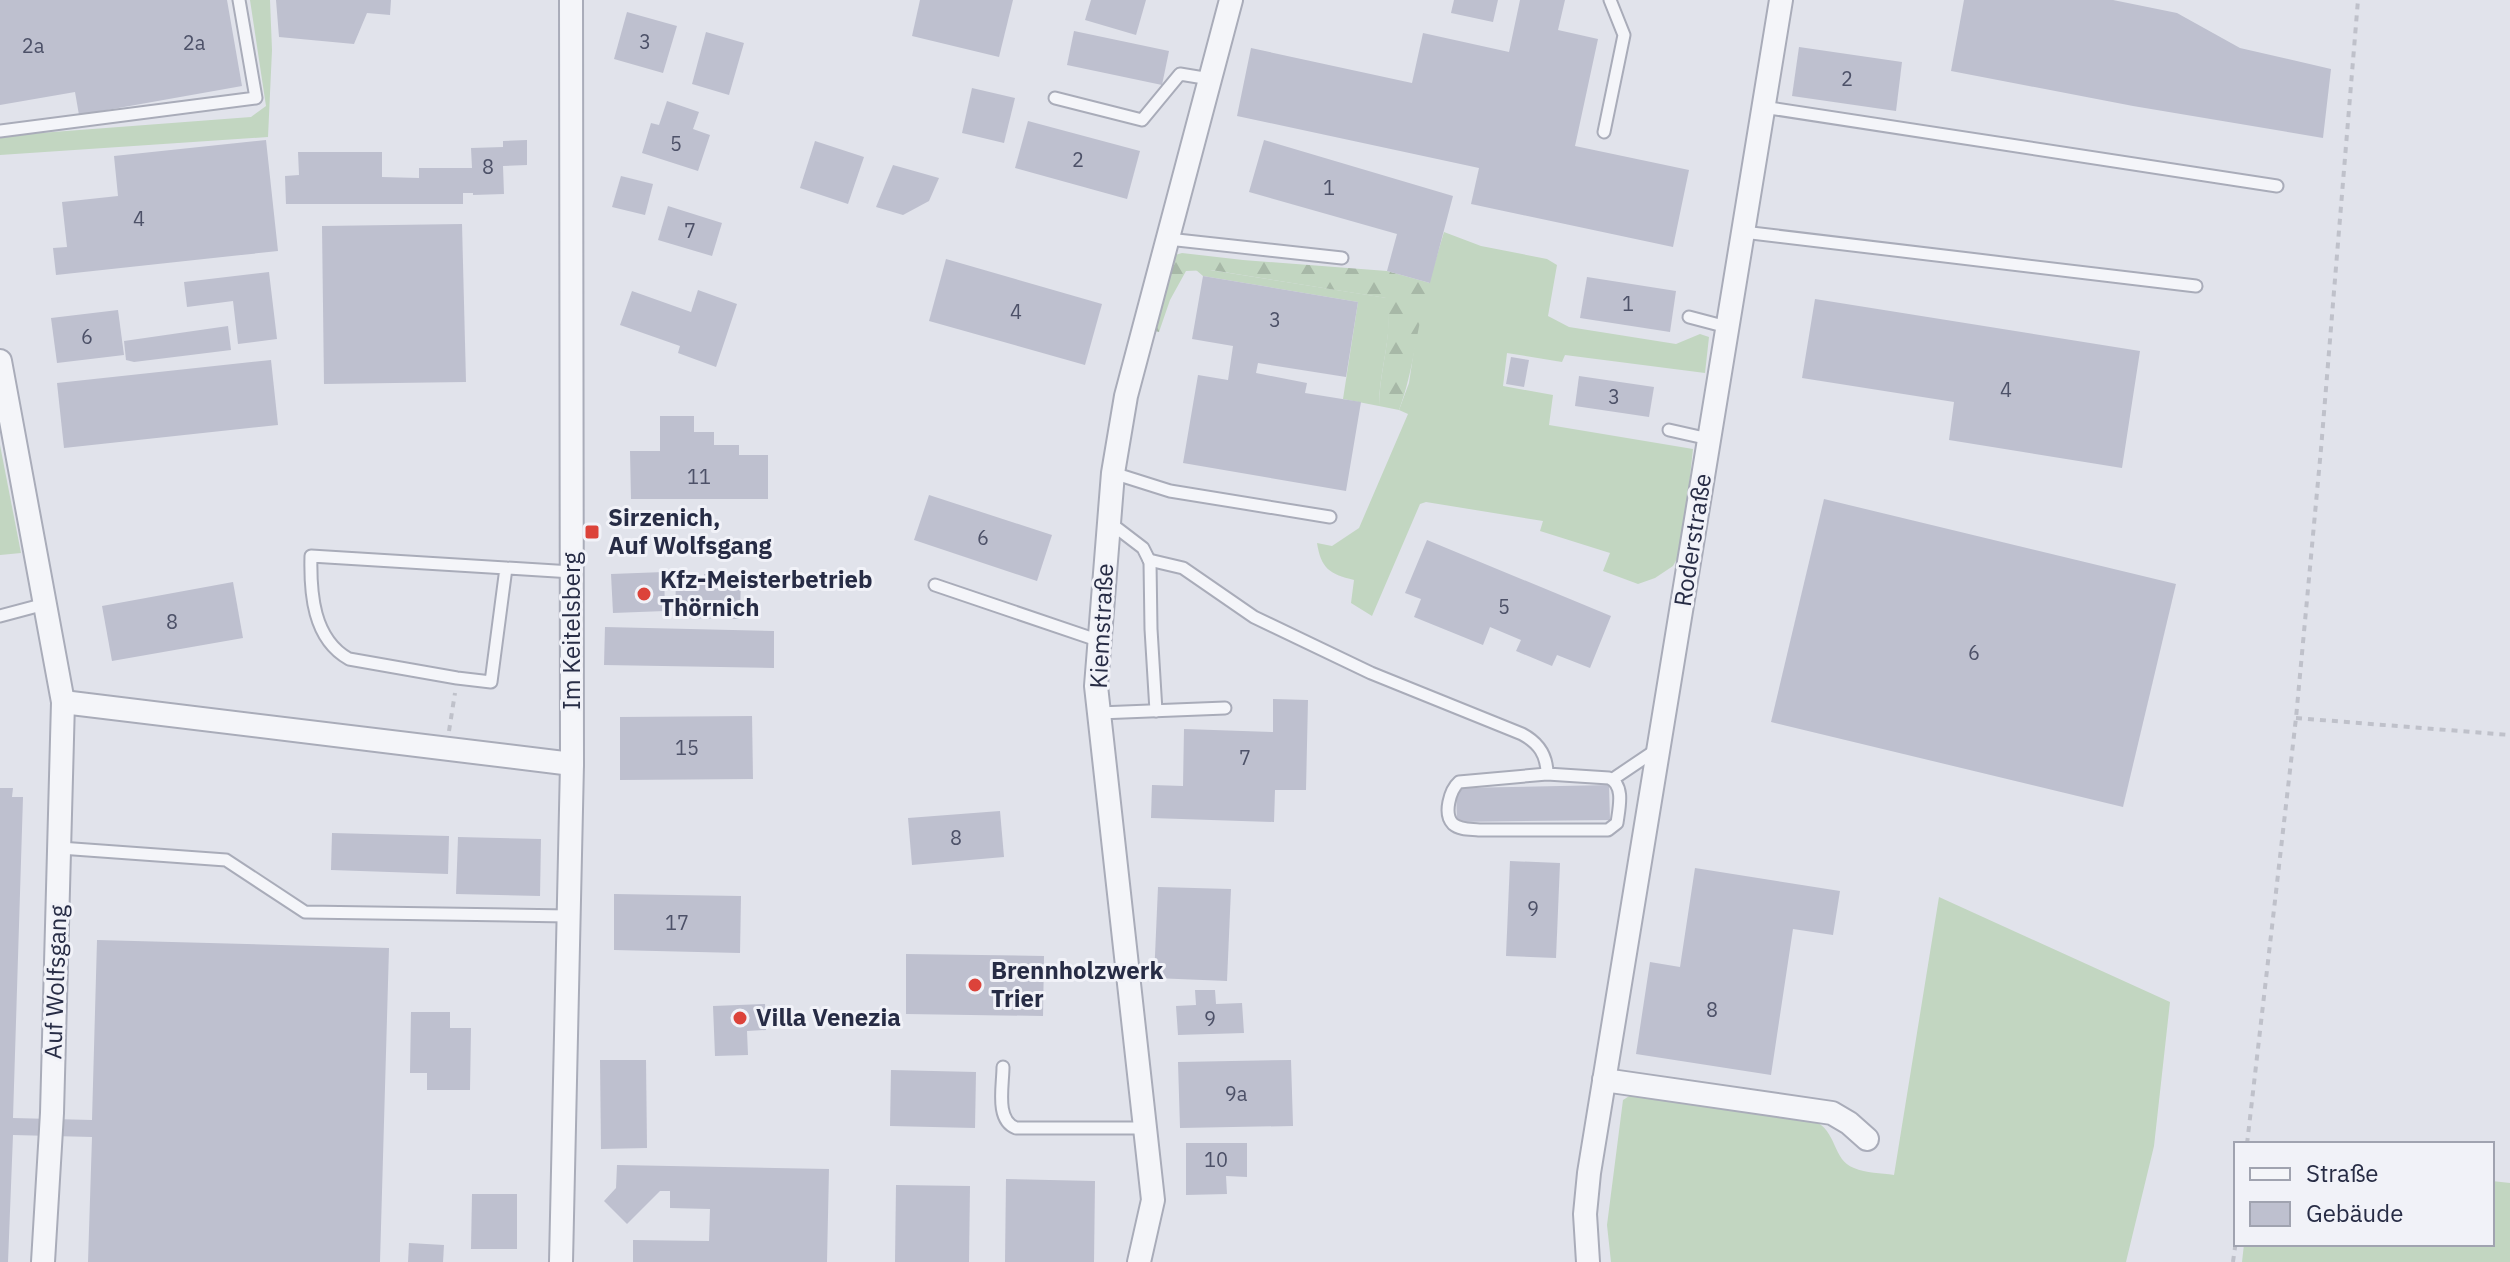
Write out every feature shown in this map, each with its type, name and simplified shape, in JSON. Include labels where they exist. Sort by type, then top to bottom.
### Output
[{"type":"street","name":"Im Keitelsberg","points":[[561,1262],[572,764],[570,0]]},
{"type":"street","name":"Kiemstraße","points":[[1139,1262],[1153,1200],[1096,686],[1113,473],[1126,396],[1231,0]]},
{"type":"street","name":"Roderstraße","points":[[1588,1262],[1585,1214],[1589,1173],[1781,0]]},
{"type":"street","name":"Auf Wolfsgang","points":[[0,361],[5,416],[63,702],[52,1113],[43,1262]]},
{"type":"street","points":[[63,702],[572,764]]},
{"type":"street","points":[[1604,1080],[1832,1113],[1867,1139]]},
{"type":"lane","points":[[0,131],[256,98],[239,0]]},
{"type":"lane","points":[[1604,132],[1624,35],[1610,0]]},
{"type":"lane","points":[[1055,98],[1142,120],[1180,74],[1210,79]]},
{"type":"lane","points":[[1763,107],[2277,186]]},
{"type":"lane","points":[[1743,232],[2196,286]]},
{"type":"lane","points":[[1168,239],[1342,258]]},
{"type":"lane","points":[[1689,317],[1727,327]]},
{"type":"lane","points":[[1669,430],[1709,439]]},
{"type":"lane","points":[[1113,473],[1170,491],[1330,517]]},
{"type":"lane","points":[[1108,522],[1143,548],[1149,560],[1156,711]]},
{"type":"lane","points":[[506,568],[491,682],[349,659],[324,633],[316,615],[310,583],[311,556],[572,572]]},
{"type":"lane","points":[[1149,560],[1183,568],[1254,617],[1371,673],[1522,734],[1540,747],[1547,764],[1547,774]]},
{"type":"lane","points":[[935,585],[1101,641]]},
{"type":"lane","points":[[0,616],[45,604]]},
{"type":"lane","points":[[1099,713],[1225,708]]},
{"type":"lane","points":[[1613,779],[1620,789],[1618,820],[1608,830],[1479,830],[1457,827],[1448,816],[1454,787],[1463,780],[1547,774],[1613,779],[1658,748]]},
{"type":"lane","points":[[60,848],[226,860],[305,912],[568,916]]},
{"type":"lane","points":[[1003,1067],[1002,1110],[1009,1125],[1016,1128],[1145,1128]]},
{"type":"path","points":[[2247,1142],[2296,718],[2358,0]]},
{"type":"path","points":[[450,728],[454,700]]},
{"type":"path","points":[[2296,718],[2510,735]]},
{"type":"green space","points":[[250,0],[270,0],[272,50],[268,137],[0,155],[0,136],[251,117],[266,106]]},
{"type":"green space","points":[[1444,232],[1481,246],[1547,259],[1557,265],[1548,316],[1569,327],[1676,344],[1700,334],[1709,337],[1705,373],[1565,355],[1562,362],[1507,353],[1503,386],[1553,395],[1549,425],[1693,449],[1682,550],[1673,566],[1655,578],[1638,584],[1603,571],[1610,553],[1540,531],[1543,521],[1426,502],[1420,504],[1372,616],[1351,603],[1354,580],[1332,572],[1324,564],[1317,543],[1332,546],[1359,528],[1408,414],[1399,410],[1409,383],[1419,316]]},
{"type":"green space","points":[[1182,253],[1387,271],[1430,283],[1399,410],[1379,406],[1388,325],[1386,298],[1211,270],[1186,271],[1170,300],[1159,332],[1155,331],[1154,323],[1175,255]]},
{"type":"green space","points":[[1196,270],[1387,298],[1389,325],[1379,406],[1343,399],[1358,302],[1203,276]]},
{"type":"green space","points":[[0,445],[21,553],[0,555]]},
{"type":"green space","points":[[1939,897],[2170,1002],[2154,1146],[2126,1262],[1611,1262],[1607,1225],[1623,1100],[1634,1093],[1813,1120],[1827,1131],[1847,1164],[1863,1171],[1894,1175]]},
{"type":"green space","points":[[2494,1181],[2510,1183],[2510,1262],[2242,1262],[2244,1246],[2494,1246]]},
{"type":"building","points":[[0,0],[227,0],[242,86],[79,115],[75,92],[0,105]]},
{"type":"building","points":[[276,0],[391,0],[390,15],[367,13],[354,44],[279,37]]},
{"type":"building","points":[[920,0],[1013,0],[999,57],[912,36]]},
{"type":"building","points":[[1091,0],[1146,0],[1136,35],[1085,20]]},
{"type":"building","points":[[1454,0],[1498,0],[1493,22],[1451,13]]},
{"type":"building","points":[[1520,0],[1565,0],[1558,30],[1598,39],[1575,146],[1689,170],[1673,247],[1471,204],[1479,168],[1237,116],[1251,48],[1412,83],[1423,33],[1509,52]]},
{"type":"building","points":[[1964,0],[2113,0],[2177,13],[2240,48],[2331,69],[2323,138],[1951,71]]},
{"type":"building","points":[[627,12],[677,26],[663,73],[614,59]]},
{"type":"building","points":[[1074,31],[1169,51],[1162,85],[1067,65]]},
{"type":"building","points":[[706,32],[744,43],[729,95],[692,84]]},
{"type":"building","points":[[1799,47],[1902,62],[1896,111],[1792,96]]},
{"type":"building","points":[[972,88],[1015,98],[1004,143],[962,133]]},
{"type":"building","points":[[667,101],[699,112],[693,129],[710,135],[698,171],[642,153],[651,123],[659,125]]},
{"type":"building","points":[[1028,121],[1140,151],[1127,199],[1015,168]]},
{"type":"building","points":[[266,140],[278,251],[56,275],[53,248],[67,247],[62,202],[118,196],[114,156]]},
{"type":"building","points":[[527,140],[527,165],[503,166],[504,194],[463,193],[463,204],[286,204],[285,176],[299,175],[298,152],[382,152],[382,177],[419,178],[419,168],[472,168],[471,148],[503,147],[503,141]]},
{"type":"building","points":[[1264,140],[1453,196],[1430,283],[1387,271],[1397,234],[1249,192]]},
{"type":"building","points":[[815,141],[864,157],[848,204],[800,188]]},
{"type":"building","points":[[893,165],[939,178],[929,201],[903,215],[876,207]]},
{"type":"building","points":[[621,176],[653,184],[645,215],[612,207]]},
{"type":"building","points":[[668,206],[722,223],[712,256],[658,240]]},
{"type":"building","points":[[462,224],[466,382],[324,384],[322,226]]},
{"type":"building","points":[[946,259],[1102,304],[1085,365],[929,321]]},
{"type":"building","points":[[269,272],[277,339],[238,344],[233,301],[187,307],[184,282]]},
{"type":"building","points":[[1203,276],[1358,302],[1346,377],[1258,363],[1256,373],[1307,383],[1305,393],[1361,402],[1346,491],[1183,463],[1198,375],[1228,380],[1233,346],[1192,339]]},
{"type":"building","points":[[1587,277],[1676,291],[1670,332],[1580,318]]},
{"type":"building","points":[[698,290],[737,304],[716,367],[678,353],[680,346],[620,325],[632,291],[691,312]]},
{"type":"building","points":[[1815,299],[2140,351],[2122,468],[1949,440],[1954,402],[1802,378]]},
{"type":"building","points":[[118,310],[124,355],[57,363],[51,318]]},
{"type":"building","points":[[228,326],[231,350],[134,362],[126,360],[124,341]]},
{"type":"building","points":[[1511,357],[1529,360],[1524,387],[1506,384]]},
{"type":"building","points":[[271,360],[278,425],[64,448],[57,383]]},
{"type":"building","points":[[1579,376],[1654,387],[1649,417],[1575,406]]},
{"type":"building","points":[[660,416],[694,416],[694,432],[714,432],[714,445],[739,445],[739,455],[768,455],[768,499],[631,499],[630,451],[660,451]]},
{"type":"building","points":[[929,495],[1052,535],[1037,581],[914,540]]},
{"type":"building","points":[[1824,499],[2176,584],[2123,807],[1771,722]]},
{"type":"building","points":[[1427,540],[1611,616],[1590,668],[1557,655],[1552,666],[1516,651],[1521,640],[1490,627],[1483,645],[1414,617],[1421,599],[1405,593]]},
{"type":"building","points":[[664,572],[665,611],[613,613],[611,574]]},
{"type":"building","points":[[704,574],[741,574],[740,619],[675,618],[676,579],[704,580]]},
{"type":"building","points":[[233,582],[243,638],[112,661],[102,606]]},
{"type":"building","points":[[605,627],[774,631],[774,668],[604,665]]},
{"type":"building","points":[[1273,699],[1308,700],[1306,790],[1275,790],[1274,822],[1151,818],[1152,785],[1183,786],[1184,729],[1273,732]]},
{"type":"building","points":[[752,716],[753,779],[620,780],[620,717]]},
{"type":"building","points":[[1609,785],[1610,820],[1457,822],[1456,788]]},
{"type":"building","points":[[0,788],[13,788],[12,797],[23,797],[13,1118],[92,1120],[97,940],[389,948],[380,1262],[88,1262],[92,1137],[13,1135],[8,1262],[0,1262]]},
{"type":"building","points":[[1000,811],[1004,857],[912,865],[908,818]]},
{"type":"building","points":[[332,833],[449,836],[448,874],[331,870]]},
{"type":"building","points":[[458,837],[541,839],[540,896],[456,894]]},
{"type":"building","points":[[1510,861],[1560,863],[1556,958],[1506,956]]},
{"type":"building","points":[[1695,868],[1840,891],[1833,935],[1793,929],[1771,1075],[1636,1054],[1650,962],[1680,967]]},
{"type":"building","points":[[1158,887],[1231,889],[1227,981],[1154,978]]},
{"type":"building","points":[[614,894],[741,896],[740,953],[614,950]]},
{"type":"building","name":"Brennholzwerk Trier","points":[[906,954],[1044,956],[1043,1016],[906,1014]]},
{"type":"building","points":[[1195,990],[1215,990],[1216,1004],[1242,1003],[1244,1033],[1178,1035],[1176,1006],[1196,1005]]},
{"type":"building","name":"Villa Venezia","points":[[765,1004],[766,1030],[747,1031],[748,1055],[715,1056],[713,1006]]},
{"type":"building","points":[[411,1012],[450,1012],[450,1028],[471,1028],[470,1090],[427,1090],[427,1073],[410,1073]]},
{"type":"building","points":[[600,1060],[646,1060],[647,1148],[601,1149]]},
{"type":"building","points":[[1291,1060],[1293,1126],[1180,1128],[1178,1062]]},
{"type":"building","points":[[891,1070],[976,1072],[975,1128],[890,1126]]},
{"type":"building","points":[[1186,1143],[1247,1143],[1247,1177],[1226,1176],[1227,1194],[1186,1195]]},
{"type":"building","points":[[617,1165],[829,1169],[827,1262],[633,1262],[633,1240],[709,1241],[710,1209],[670,1208],[670,1191],[660,1191],[627,1224],[604,1201],[616,1188]]},
{"type":"building","points":[[1006,1179],[1095,1181],[1094,1262],[1005,1262]]},
{"type":"building","points":[[896,1185],[970,1186],[969,1262],[895,1262]]},
{"type":"building","points":[[472,1194],[517,1194],[517,1249],[471,1249]]},
{"type":"building","points":[[409,1243],[444,1245],[443,1262],[408,1262]]},
{"type":"place","name":"Sirzenich, Auf Wolfsgang","points":[[592,532]]},
{"type":"place","name":"Kfz-Meisterbetrieb Thörnich","points":[[644,594]]},
{"type":"place","name":"Brennholzwerk Trier","points":[[975,985]]},
{"type":"place","name":"Villa Venezia","points":[[740,1018]]}]
